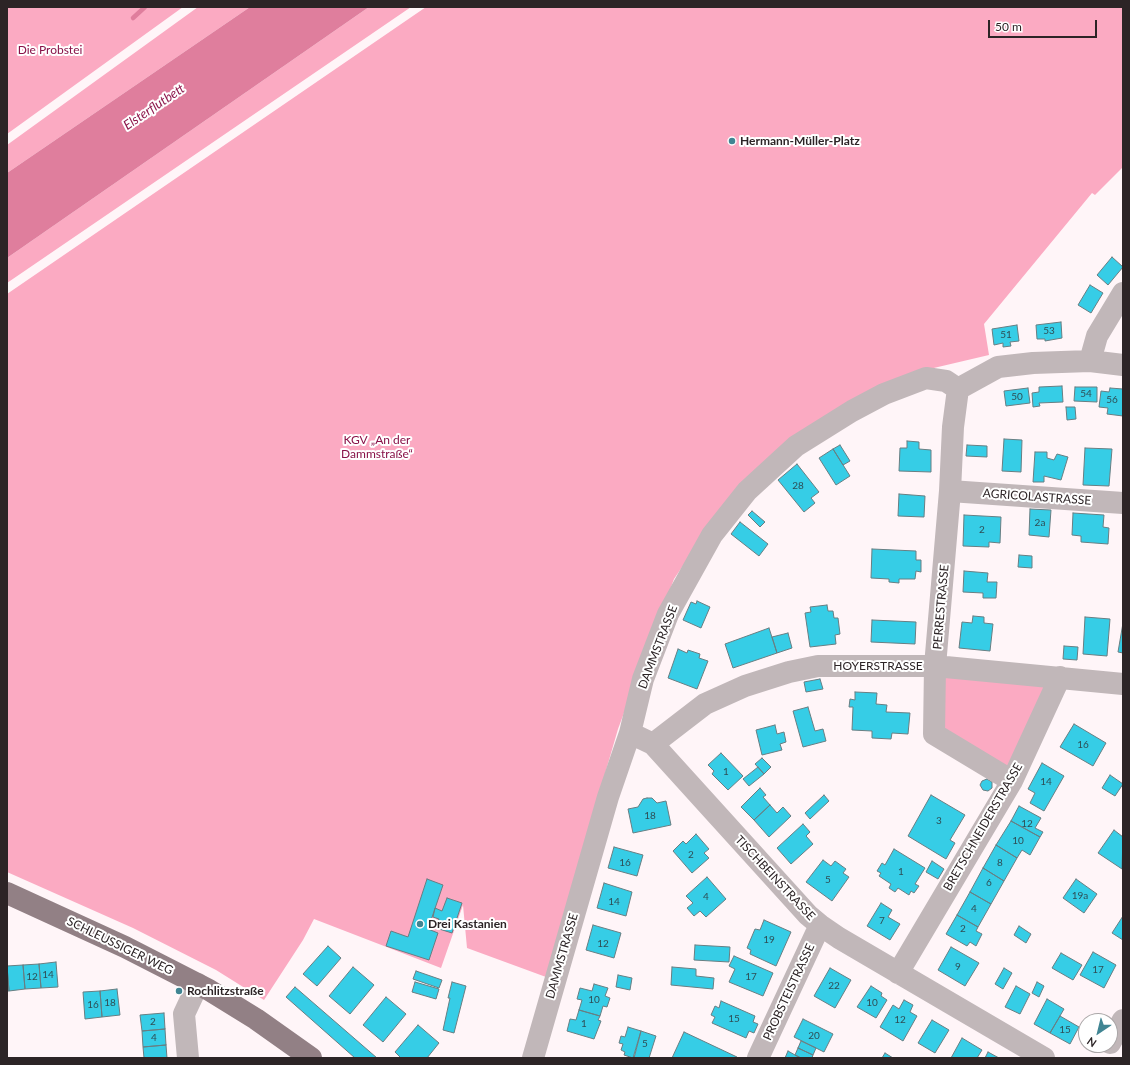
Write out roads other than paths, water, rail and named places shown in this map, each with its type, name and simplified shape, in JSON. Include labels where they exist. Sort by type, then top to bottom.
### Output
[{"type":"main road","name":"SCHLEUSSIGER WEG","points":[[7,893],[125,947],[198,984],[256,1019],[311,1058]]},
{"type":"street","points":[[1090,361],[1097,336],[1123,293]]},
{"type":"street","points":[[958,389],[998,367],[1033,363],[1090,361],[1123,365]]},
{"type":"street","name":"DAMMSTRASSE","points":[[537,1057],[608,797],[630,733],[643,679],[668,614],[712,535],[747,491],[796,446],[852,411],[884,394],[926,378],[946,381],[958,389]]},
{"type":"street","name":"PERRESTRASSE","points":[[958,389],[953,427],[950,491],[935,666],[934,734],[1012,780]]},
{"type":"street","name":"AGRICOLASTRASSE","points":[[950,491],[1123,503]]},
{"type":"street","name":"HOYERSTRASSE","points":[[652,744],[705,704],[745,686],[789,672],[818,666],[935,666],[1123,684]]},
{"type":"street","name":"BRETSCHNEIDERSTRASSE","points":[[898,973],[1012,780],[1060,677]]},
{"type":"street","name":"TISCHBEINSTRASSE","points":[[630,733],[652,744],[808,915],[820,925],[839,938],[1044,1058]]},
{"type":"street","name":"PROBSTEISTRASSE","points":[[758,1058],[820,925]]},
{"type":"street","points":[[188,1058],[184,1014],[198,984]]},
{"type":"water","name":"Elsterflutbett","points":[[250,7],[369,7],[7,258],[7,173]]},
{"type":"waterway","points":[[133,18],[145,7]]},
{"type":"place","name":"Hermann-Müller-Platz","points":[[732,141]]},
{"type":"place","name":"Drei Kastanien","points":[[420,924]]},
{"type":"place","name":"Rochlitzstraße","points":[[179,991]]},
{"type":"park label","name":"Die Probstei","points":[[50,50]]},
{"type":"park label","name":"KGV „An der Dammstraße“","points":[[377,447]]}]
